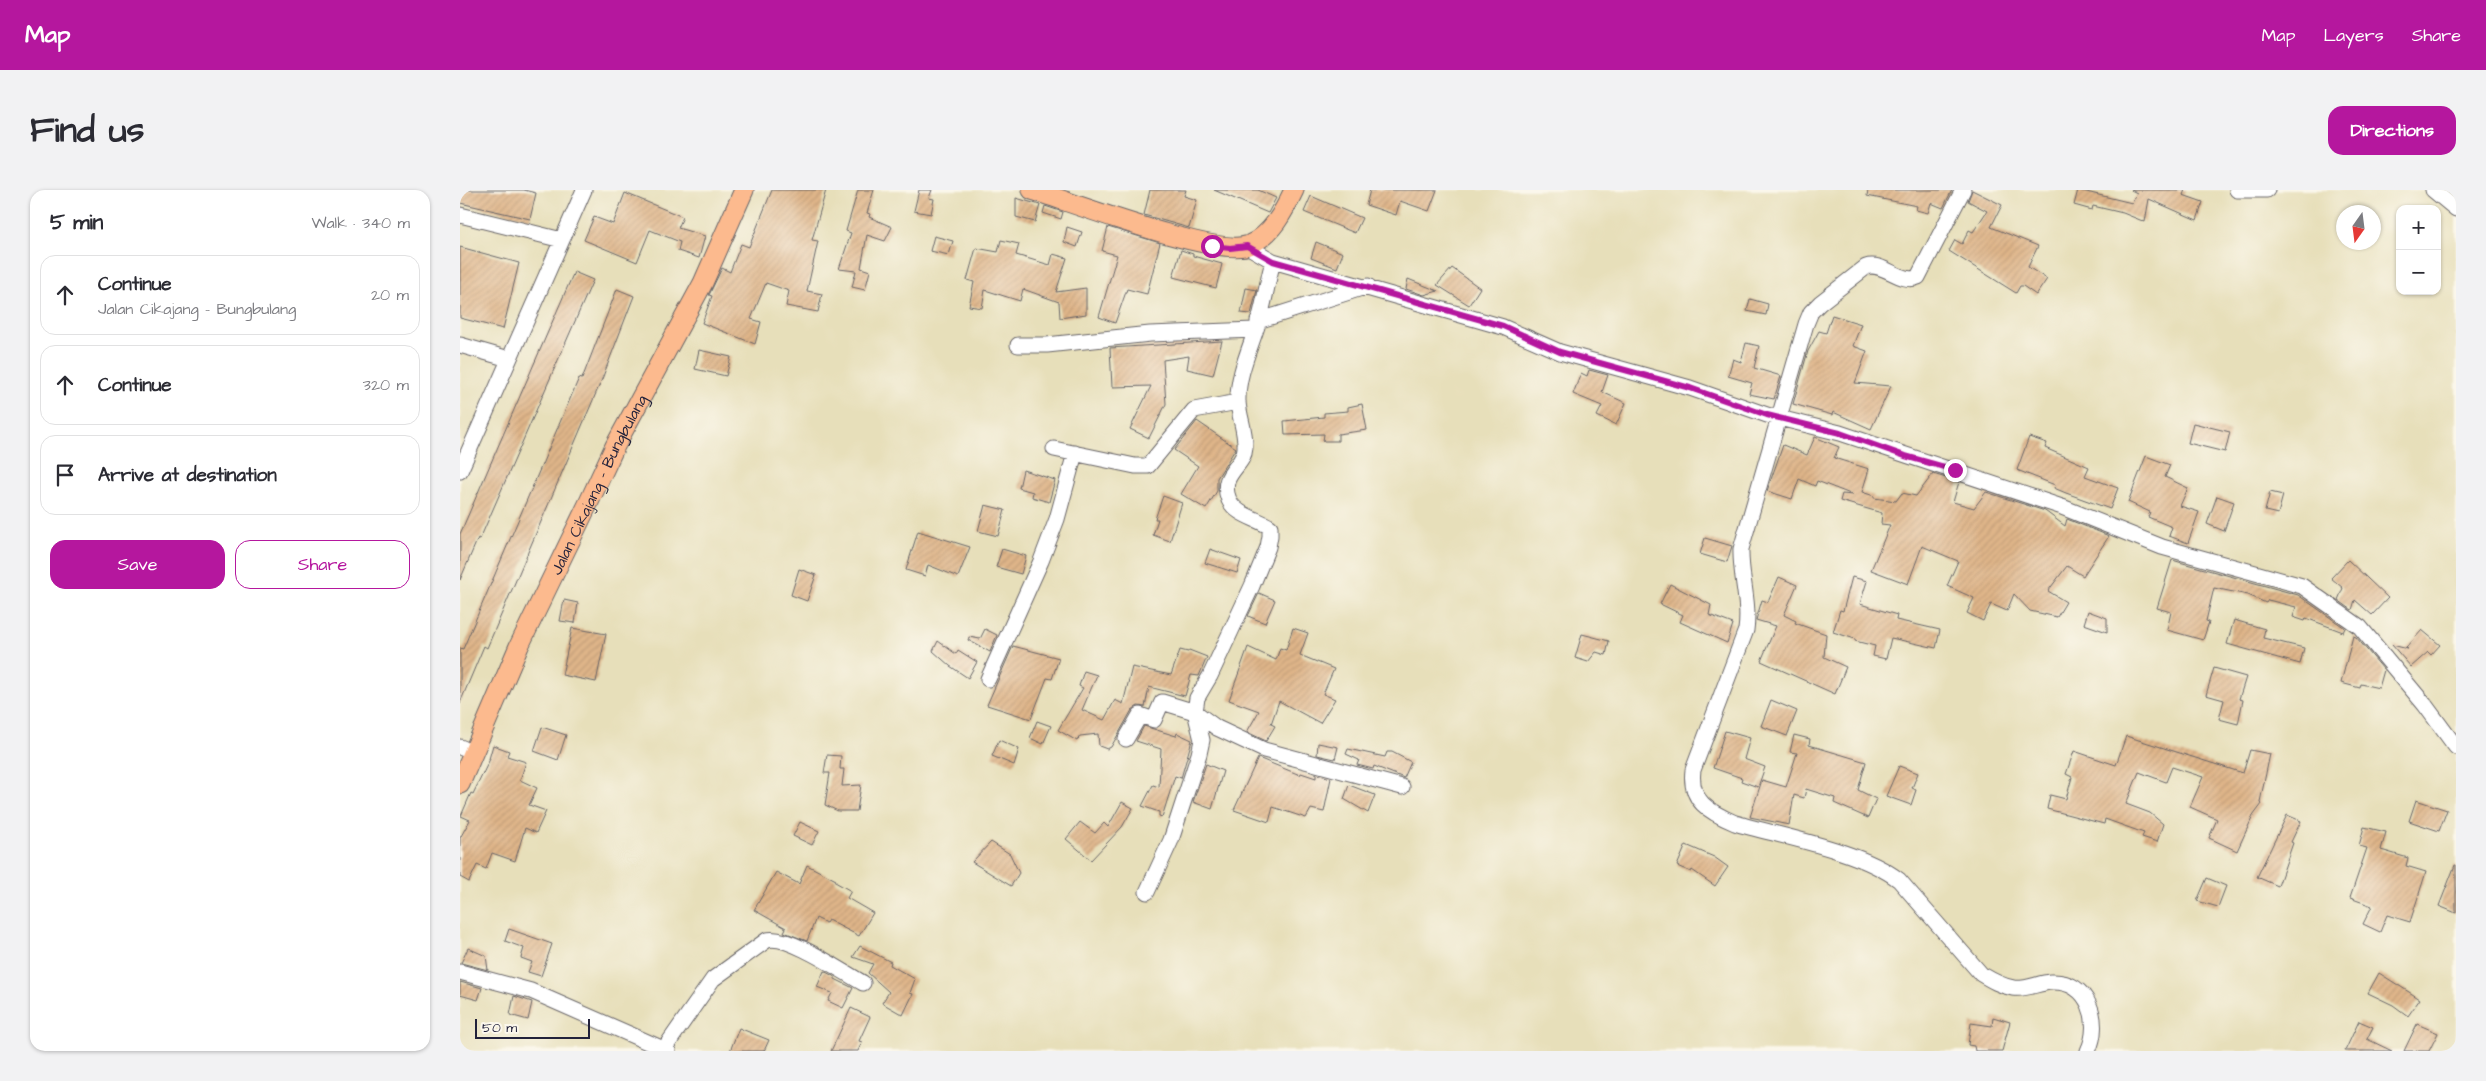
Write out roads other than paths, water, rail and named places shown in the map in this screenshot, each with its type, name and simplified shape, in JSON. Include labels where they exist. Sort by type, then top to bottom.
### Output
[{"type":"main road","name":"Jalan Cikajang - Bungbulang","points":[[460,784],[467,750],[520,646],[611,454],[703,283],[744,190]]},
{"type":"main road","points":[[1032,190],[1212,246],[1230,248],[1247,246],[1263,236],[1271,228],[1294,190]]},
{"type":"street","points":[[462,462],[584,190]]},
{"type":"street","points":[[1963,190],[1918,276],[1908,279],[1871,265],[1866,267],[1811,312],[1741,549],[1748,614],[1746,630],[1693,770],[1693,792],[1700,801],[1720,816],[1735,822],[1863,859],[1884,868],[1899,880],[1981,974],[1997,984],[2014,988],[2051,982],[2066,984],[2078,991],[2089,1002],[2094,1018],[2095,1032],[2088,1051]]},
{"type":"street","points":[[2238,190],[2267,190]]},
{"type":"street","points":[[2434,190],[2456,209]]},
{"type":"street","points":[[460,215],[562,240]]},
{"type":"street","points":[[1247,246],[1273,261],[1368,286],[1503,326],[1560,352],[1690,388],[1779,418],[1840,433],[2062,507],[2162,547],[2302,586],[2360,627],[2425,705],[2456,747]]},
{"type":"street","points":[[1147,892],[1171,840],[1199,754],[1202,740],[1194,712],[1197,698],[1210,676],[1252,586],[1270,536],[1270,526],[1234,507],[1226,492],[1226,482],[1232,470],[1243,458],[1245,448],[1238,402],[1240,381],[1257,326],[1273,261]]},
{"type":"street","points":[[1018,345],[1047,345],[1150,334],[1257,326],[1368,286]]},
{"type":"street","points":[[460,345],[509,359]]},
{"type":"street","points":[[1054,449],[1136,466],[1148,466],[1194,410],[1238,402]]},
{"type":"street","points":[[988,679],[1044,553],[1057,519],[1075,453]]},
{"type":"street","points":[[1126,739],[1140,715],[1154,720],[1162,702],[1194,712],[1217,728],[1264,750],[1402,787]]},
{"type":"street","points":[[460,972],[531,991],[666,1050],[713,979],[767,940],[773,938],[792,944],[863,983]]}]
